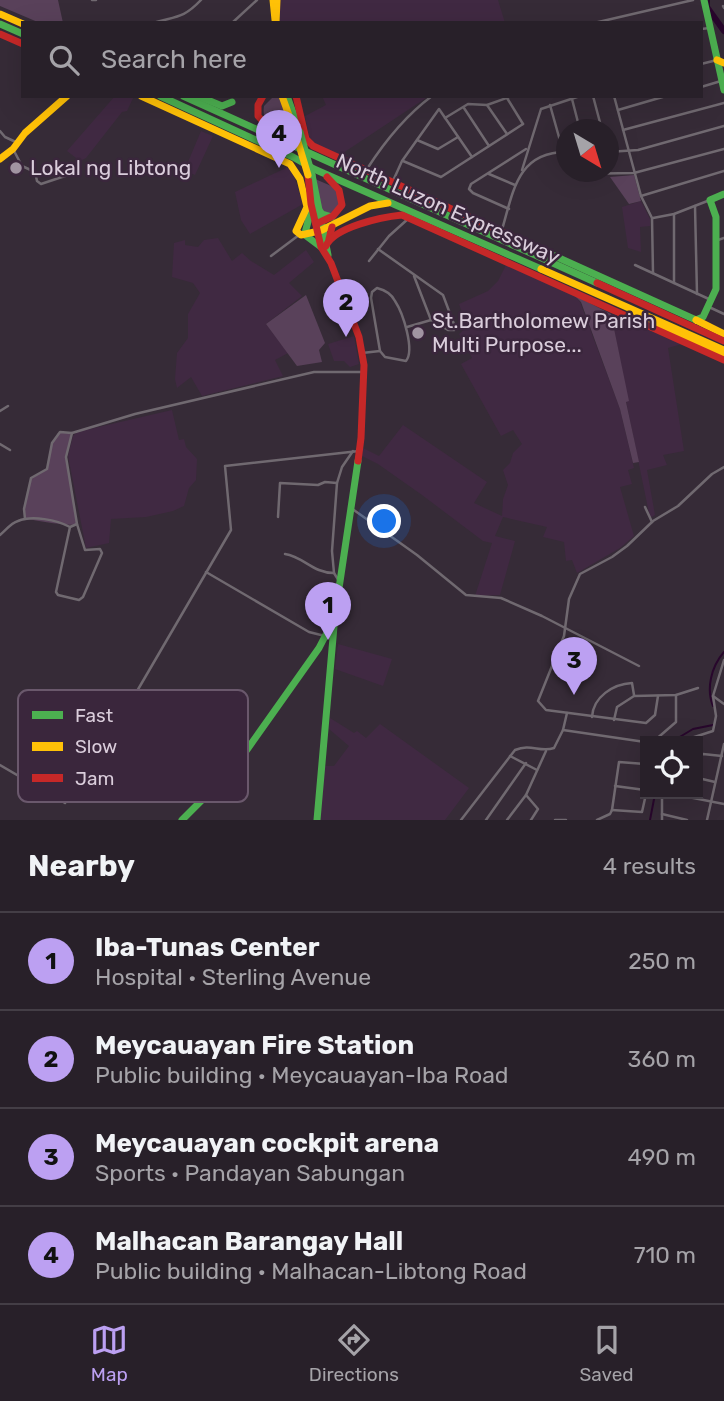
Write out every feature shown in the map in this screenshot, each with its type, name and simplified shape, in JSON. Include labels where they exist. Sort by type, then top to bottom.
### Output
[{"type":"main road","points":[[275,0],[276,21]]},
{"type":"main road","points":[[704,0],[720,62],[724,90]]},
{"type":"main road","points":[[0,14],[21,30]]},
{"type":"main road","points":[[0,24],[21,31]]},
{"type":"main road","points":[[0,34],[21,43]]},
{"type":"main road","points":[[0,159],[15,146],[25,132],[65,98]]},
{"type":"main road","points":[[145,98],[294,166],[307,207],[305,215],[296,227],[301,235]]},
{"type":"main road","name":"North Luzon Expressway","points":[[164,98],[293,157],[311,173],[396,205],[724,350]]},
{"type":"main road","name":"North Luzon Expressway","points":[[187,98],[724,341]]},
{"type":"main road","points":[[203,98],[222,106],[232,102]]},
{"type":"main road","points":[[262,98],[257,107],[258,117],[284,142]]},
{"type":"main road","points":[[286,98],[311,173],[314,205],[325,234],[328,258],[359,337],[363,372],[351,508],[341,583],[329,637],[317,820]]},
{"type":"main road","points":[[297,98],[309,143],[501,233],[699,319],[708,327],[724,334]]},
{"type":"main road","points":[[311,173],[329,179],[340,192],[341,207],[325,234]]},
{"type":"main road","points":[[699,319],[710,304],[716,289],[715,241],[720,216],[710,200],[724,194]]},
{"type":"main road","points":[[301,235],[308,226],[314,205]]},
{"type":"main road","points":[[314,205],[323,215],[334,216]]},
{"type":"main road","points":[[301,235],[325,234],[372,205],[396,205]]},
{"type":"main road","points":[[301,235],[325,234],[393,215],[409,218],[724,358]]},
{"type":"main road","points":[[624,305],[646,320],[724,358]]},
{"type":"main road","points":[[248,749],[329,637]]},
{"type":"main road","points":[[182,820],[200,802]]},
{"type":"street","points":[[193,0],[197,4]]},
{"type":"street","points":[[164,21],[180,18],[201,0]]},
{"type":"street","points":[[234,21],[257,0]]},
{"type":"street","points":[[603,21],[693,0]]},
{"type":"street","points":[[703,29],[710,28]]},
{"type":"street","points":[[703,86],[721,81]]},
{"type":"street","points":[[365,171],[414,109],[429,98]]},
{"type":"street","points":[[445,118],[470,104],[487,105],[507,98],[523,124]]},
{"type":"street","points":[[501,233],[541,109],[572,98],[577,119]]},
{"type":"street","points":[[594,98],[599,119]]},
{"type":"street","points":[[615,98],[641,197],[652,218],[653,273]]},
{"type":"street","points":[[618,110],[659,98]]},
{"type":"street","points":[[623,130],[724,103]]},
{"type":"street","points":[[487,105],[507,134]]},
{"type":"street","points":[[550,105],[556,124]]},
{"type":"street","points":[[464,106],[489,146]]},
{"type":"street","points":[[392,183],[402,161],[439,109],[472,157]]},
{"type":"street","points":[[402,161],[439,178],[523,124],[534,126]]},
{"type":"street","points":[[619,151],[724,126]]},
{"type":"street","points":[[0,131],[15,146],[22,166],[34,172],[41,184],[77,172]]},
{"type":"street","points":[[416,141],[438,149],[458,137]]},
{"type":"street","points":[[509,209],[469,189],[471,184],[526,149]]},
{"type":"street","points":[[619,173],[634,173],[724,149]]},
{"type":"street","points":[[521,172],[548,153],[556,153]]},
{"type":"street","points":[[641,197],[724,171]]},
{"type":"street","points":[[489,173],[515,185]]},
{"type":"street","points":[[652,218],[674,214],[710,200]]},
{"type":"street","points":[[695,206],[696,294]]},
{"type":"street","points":[[674,214],[674,283]]},
{"type":"street","points":[[369,261],[389,236],[409,218]]},
{"type":"street","points":[[271,256],[301,235]]},
{"type":"street","points":[[715,241],[724,238]]},
{"type":"street","points":[[378,249],[443,295],[455,329],[448,330],[431,320],[414,276]]},
{"type":"street","points":[[635,265],[696,294],[724,314]]},
{"type":"street","points":[[379,288],[396,301],[406,328],[410,354],[406,361],[385,357],[380,351],[372,298],[374,289],[379,288]]},
{"type":"street","points":[[406,328],[431,320]]},
{"type":"street","points":[[362,353],[380,351]]},
{"type":"street","points":[[25,519],[24,509],[31,478],[47,470],[52,443],[58,433],[72,433],[135,414],[314,372],[363,372]]},
{"type":"street","points":[[0,411],[8,406]]},
{"type":"street","points":[[70,527],[56,592],[58,595],[79,600],[83,597],[102,553],[100,549],[85,550],[77,524],[66,457],[72,433]]},
{"type":"street","points":[[0,444],[10,450]]},
{"type":"street","points":[[138,690],[230,530],[225,466],[356,451]]},
{"type":"street","points":[[341,583],[334,573],[332,551],[337,483],[342,467],[356,451]]},
{"type":"street","points":[[658,696],[655,715],[646,723],[546,710],[538,701],[566,629],[569,599],[580,574],[620,552],[652,522],[678,506],[706,479],[724,467]]},
{"type":"street","points":[[278,517],[280,483],[337,483]]},
{"type":"street","points":[[645,507],[652,522]]},
{"type":"street","points":[[351,508],[417,555],[466,595],[501,598],[639,666]]},
{"type":"street","points":[[0,535],[11,525],[25,519],[61,522],[70,527]]},
{"type":"street","points":[[70,527],[77,524]]},
{"type":"street","points":[[285,554],[292,555],[323,573],[334,573]]},
{"type":"street","points":[[206,572],[309,632],[329,637]]},
{"type":"street","points":[[698,736],[713,731],[716,716],[713,696],[724,660]]},
{"type":"street","points":[[717,678],[724,680]]},
{"type":"street","points":[[592,717],[596,702],[619,684],[632,683],[634,696]]},
{"type":"street","points":[[614,720],[617,707],[634,696],[676,695],[698,688]]},
{"type":"street","points":[[660,736],[676,722],[676,695]]},
{"type":"street","points":[[713,696],[724,704]]},
{"type":"street","points":[[461,820],[515,750],[533,747],[546,751],[554,748],[563,730],[567,713]]},
{"type":"street","points":[[563,730],[640,741]]},
{"type":"street","points":[[707,820],[724,744]]},
{"type":"street","points":[[507,820],[526,795],[546,751]]},
{"type":"street","points":[[703,754],[722,756]]},
{"type":"street","points":[[510,756],[537,770]]},
{"type":"street","points":[[597,820],[610,814],[612,810],[619,762],[640,764]]},
{"type":"street","points":[[486,820],[526,763]]},
{"type":"street","points":[[0,765],[18,776]]},
{"type":"street","points":[[703,779],[715,782]]},
{"type":"street","points":[[615,786],[640,791]]},
{"type":"street","points":[[526,795],[538,809],[531,820]]},
{"type":"street","points":[[612,810],[642,812],[645,799]]},
{"type":"street","points":[[662,799],[662,820]]},
{"type":"street","points":[[696,799],[724,804]]},
{"type":"street","points":[[662,814],[687,820]]},
{"type":"street","points":[[555,820],[566,820]]},
{"type":"shaded area","points":[[0,0],[58,0],[63,21],[35,21],[0,6]]},
{"type":"shaded area","points":[[280,0],[498,0],[504,21],[280,21]]},
{"type":"shaded area","points":[[113,98],[133,98],[127,111],[122,112],[86,158],[80,161],[67,151]]},
{"type":"shaded area","points":[[272,98],[280,98],[293,138],[268,123],[264,106]]},
{"type":"shaded area","points":[[323,98],[426,98],[340,155],[315,144],[309,136],[305,116],[326,105]]},
{"type":"shaded area","points":[[201,131],[213,136],[195,175],[181,169],[185,161],[188,162]]},
{"type":"shaded area","points":[[288,167],[292,170],[303,204],[250,234],[241,220],[235,192]]},
{"type":"shaded area","points":[[634,175],[641,201],[629,204],[614,182],[619,182],[619,176]]},
{"type":"shaded area","points":[[315,179],[336,188],[341,204],[332,214],[323,213],[319,207]]},
{"type":"shaded area","points":[[641,201],[650,219],[650,226],[640,227],[641,252],[628,248],[622,207]]},
{"type":"shaded area","points":[[218,238],[232,261],[242,253],[274,275],[306,250],[314,262],[289,283],[302,296],[266,324],[288,353],[275,360],[283,376],[202,396],[191,377],[177,388],[175,379],[177,353],[188,338],[188,314],[200,293],[193,283],[172,277],[174,243],[185,240],[185,245],[198,247],[204,240]]},
{"type":"shaded area","points":[[506,265],[574,295],[580,302],[620,409],[634,468],[628,470],[632,484],[620,487],[634,536],[620,548],[577,573],[572,560],[566,561],[564,542],[543,537],[547,527],[503,517],[495,536],[515,541],[500,595],[475,596],[492,543],[483,541],[378,464],[362,456],[363,448],[379,456],[403,425],[487,482],[474,503],[502,516],[503,499],[508,485],[503,470],[522,444],[513,430],[501,436],[461,364],[472,358],[459,334],[467,327],[459,304],[488,291],[498,281]]},
{"type":"shaded area","points":[[306,295],[325,343],[319,350],[322,362],[297,366],[266,324]]},
{"type":"shaded area","points":[[574,295],[611,314],[639,462],[633,463],[620,409],[581,302]]},
{"type":"shaded area","points":[[611,314],[682,344],[668,348],[684,451],[663,455],[667,465],[647,470],[655,515],[650,518],[626,401],[628,400]]},
{"type":"shaded area","points":[[354,336],[359,364],[350,367],[344,361],[334,361],[328,344]]},
{"type":"shaded area","points":[[172,410],[179,440],[184,439],[186,447],[197,459],[196,480],[189,488],[184,506],[146,517],[111,519],[109,543],[86,548],[68,456],[73,436],[77,432]]},
{"type":"shaded area","points":[[58,433],[72,433],[66,457],[77,524],[73,525],[25,519],[24,509],[31,478],[47,469],[52,443]]},
{"type":"shaded area","points":[[338,644],[392,659],[383,686],[335,669]]},
{"type":"shaded area","points":[[330,718],[366,738],[380,724],[469,788],[445,820],[320,820],[324,766],[334,766],[349,746],[329,729]]},
{"type":"waterway","points":[[707,0],[707,7],[724,31]]},
{"type":"waterway","points":[[713,706],[711,678],[724,652]]},
{"type":"waterway","points":[[681,736],[693,729],[713,725]]},
{"type":"waterway","points":[[650,820],[654,799]]},
{"type":"traffic: fast","points":[[704,0],[724,90]]},
{"type":"traffic: fast","points":[[0,24],[21,33]]},
{"type":"traffic: fast","points":[[164,98],[314,169],[541,269]]},
{"type":"traffic: fast","points":[[187,98],[597,283]]},
{"type":"traffic: fast","points":[[203,98],[222,106],[232,102]]},
{"type":"traffic: fast","points":[[288,98],[300,132]]},
{"type":"traffic: fast","points":[[300,132],[312,175]]},
{"type":"traffic: fast","points":[[312,175],[328,255]]},
{"type":"traffic: fast","points":[[526,243],[696,320],[703,317],[716,289],[716,217],[710,200],[724,194]]},
{"type":"traffic: fast","points":[[316,206],[322,214],[332,217]]},
{"type":"traffic: fast","points":[[305,233],[311,210]]},
{"type":"traffic: fast","points":[[305,235],[321,247]]},
{"type":"traffic: fast","points":[[317,820],[335,615],[358,461]]},
{"type":"traffic: fast","points":[[248,748],[319,648],[334,619]]},
{"type":"traffic: fast","points":[[182,820],[200,802]]},
{"type":"traffic: slow","points":[[273,0],[275,20]]},
{"type":"traffic: slow","points":[[276,21],[277,0]]},
{"type":"traffic: slow","points":[[0,14],[21,23]]},
{"type":"traffic: slow","points":[[717,60],[724,63]]},
{"type":"traffic: slow","points":[[0,159],[65,98]]},
{"type":"traffic: slow","points":[[145,98],[290,164],[300,179],[307,207],[296,231],[301,235],[319,231]]},
{"type":"traffic: slow","points":[[283,98],[295,132]]},
{"type":"traffic: slow","points":[[295,132],[308,175]]},
{"type":"traffic: slow","points":[[322,230],[370,206],[388,203]]},
{"type":"traffic: slow","points":[[541,269],[724,350]]},
{"type":"traffic: slow","points":[[637,314],[724,356]]},
{"type":"traffic: slow","points":[[696,320],[724,334]]},
{"type":"traffic: jam","points":[[0,34],[21,43]]},
{"type":"traffic: jam","points":[[262,98],[258,105],[258,116],[277,137]]},
{"type":"traffic: jam","points":[[296,98],[306,139],[313,146],[526,243]]},
{"type":"traffic: jam","points":[[308,175],[311,204],[321,247],[331,263],[359,337],[364,365],[358,461]]},
{"type":"traffic: jam","points":[[316,224],[333,216],[342,205],[339,190],[327,177]]},
{"type":"traffic: jam","points":[[326,246],[338,233],[348,228],[402,215],[724,360]]},
{"type":"traffic: jam","points":[[329,239],[332,227]]},
{"type":"traffic: jam","points":[[597,283],[724,341]]},
{"type":"place","name":"Lokal ng Libtong","points":[[16,168]]},
{"type":"place","name":"Malhacan Barangay Hall","points":[[279,168]]},
{"type":"place","name":"St.Bartholomew Parish Multi Purpose...","points":[[418,333]]},
{"type":"place","name":"Meycauayan Fire Station","points":[[346,337]]},
{"type":"place","name":"Iba-Tunas Center","points":[[328,640]]},
{"type":"place","name":"Meycauayan cockpit arena","points":[[574,695]]}]
